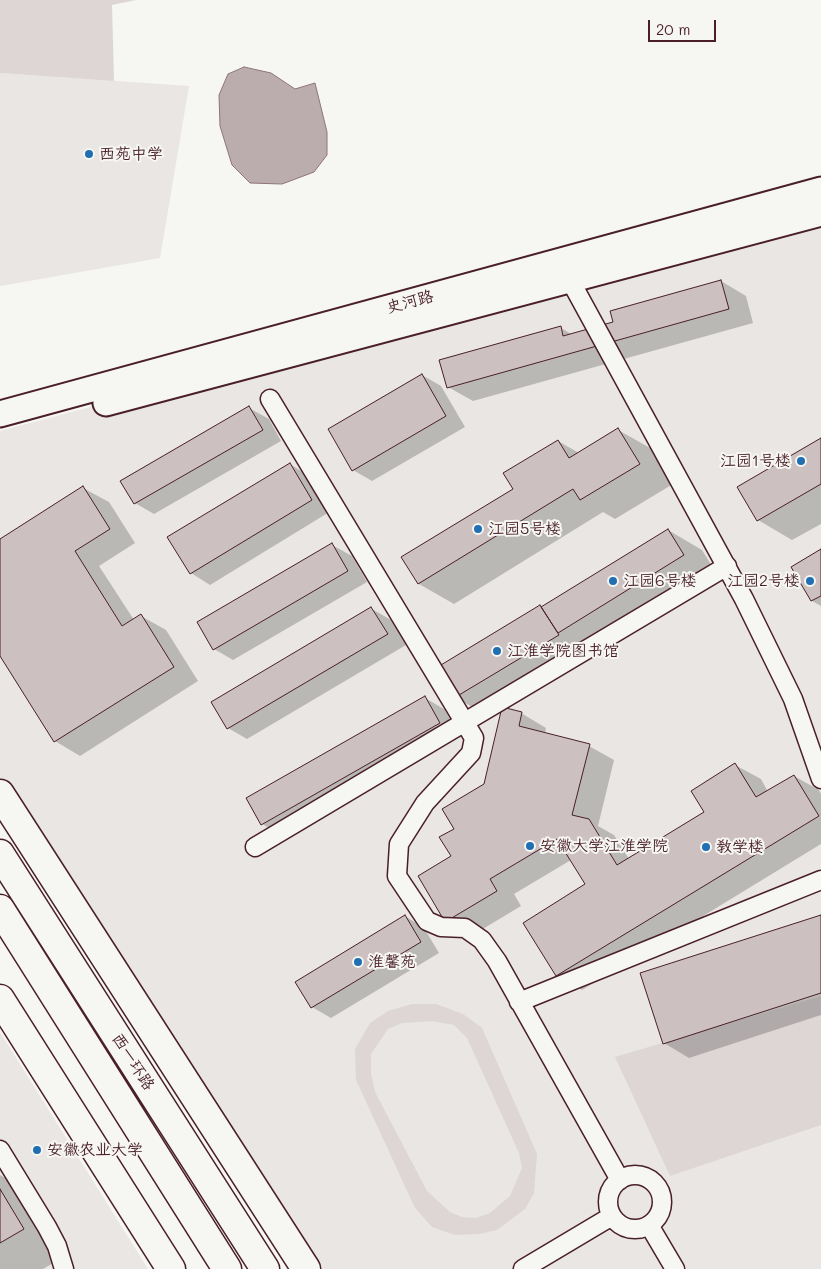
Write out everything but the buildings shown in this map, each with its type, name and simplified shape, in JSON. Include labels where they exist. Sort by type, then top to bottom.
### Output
[{"type":"main road","name":"史河路","points":[[0,414],[821,190]]},
{"type":"main road","name":"史河路","points":[[0,432],[821,213]]},
{"type":"main road","points":[[0,794],[306,1269]]},
{"type":"main road","name":"西一环路","points":[[0,854],[265,1269]]},
{"type":"main road","name":"西一环路","points":[[0,909],[227,1269]]},
{"type":"main road","points":[[0,999],[172,1269]]},
{"type":"street","points":[[570,280],[727,566],[792,699],[821,779]]},
{"type":"street","points":[[270,399],[474,738],[472,753],[425,803],[398,844],[397,876],[427,921],[441,927],[465,928],[482,940],[497,961],[620,1180]]},
{"type":"street","points":[[255,847],[727,566]]},
{"type":"street","points":[[519,1002],[821,880]]},
{"type":"street","points":[[0,1150],[47,1227],[57,1246],[64,1269]]},
{"type":"street","points":[[628,1176],[645,1177],[658,1188],[662,1206],[659,1214],[649,1225],[638,1229],[629,1229],[620,1226],[612,1216],[608,1203],[609,1194],[620,1180],[628,1176]]},
{"type":"street","points":[[523,1269],[612,1216]]},
{"type":"street","points":[[649,1225],[675,1269]]},
{"type":"shaded area","points":[[0,0],[136,0],[112,5],[114,81],[0,73]]},
{"type":"shaded area","points":[[244,67],[271,73],[295,89],[315,83],[327,132],[327,155],[314,172],[282,184],[250,183],[232,165],[220,126],[219,95],[228,74]]},
{"type":"shaded area","name":"西苑中学","points":[[0,73],[189,86],[160,258],[0,286]]},
{"type":"shaded area","name":"安徽大学江淮学院","points":[[821,213],[821,1269],[306,1269],[0,794],[0,431]]},
{"type":"shaded area","points":[[821,996],[821,1125],[670,1176],[615,1057]]},
{"type":"shaded area","points":[[412,1004],[436,1004],[463,1014],[482,1028],[537,1154],[534,1193],[525,1209],[497,1230],[479,1234],[455,1235],[432,1227],[415,1208],[356,1080],[355,1049],[370,1023],[388,1011]],"holes":[[[432,1021],[454,1025],[467,1038],[519,1153],[522,1168],[510,1196],[490,1213],[476,1218],[462,1217],[450,1212],[427,1191],[375,1092],[371,1073],[371,1054],[388,1029],[402,1023]]]},
{"type":"shaded area","name":"安徽农业大学","points":[[0,1032],[148,1269],[0,1269]]},
{"type":"place","name":"西苑中学","points":[[89,154]]},
{"type":"place","name":"江园1号楼","points":[[801,461]]},
{"type":"place","name":"江园5号楼","points":[[478,529]]},
{"type":"place","name":"江园6号楼","points":[[613,581]]},
{"type":"place","name":"江园2号楼","points":[[810,581]]},
{"type":"place","name":"江淮学院图书馆","points":[[497,651]]},
{"type":"place","name":"安徽大学江淮学院","points":[[530,846]]},
{"type":"place","name":"教学楼","points":[[706,847]]},
{"type":"place","name":"淮馨苑","points":[[358,962]]},
{"type":"place","name":"安徽农业大学","points":[[37,1150]]}]
